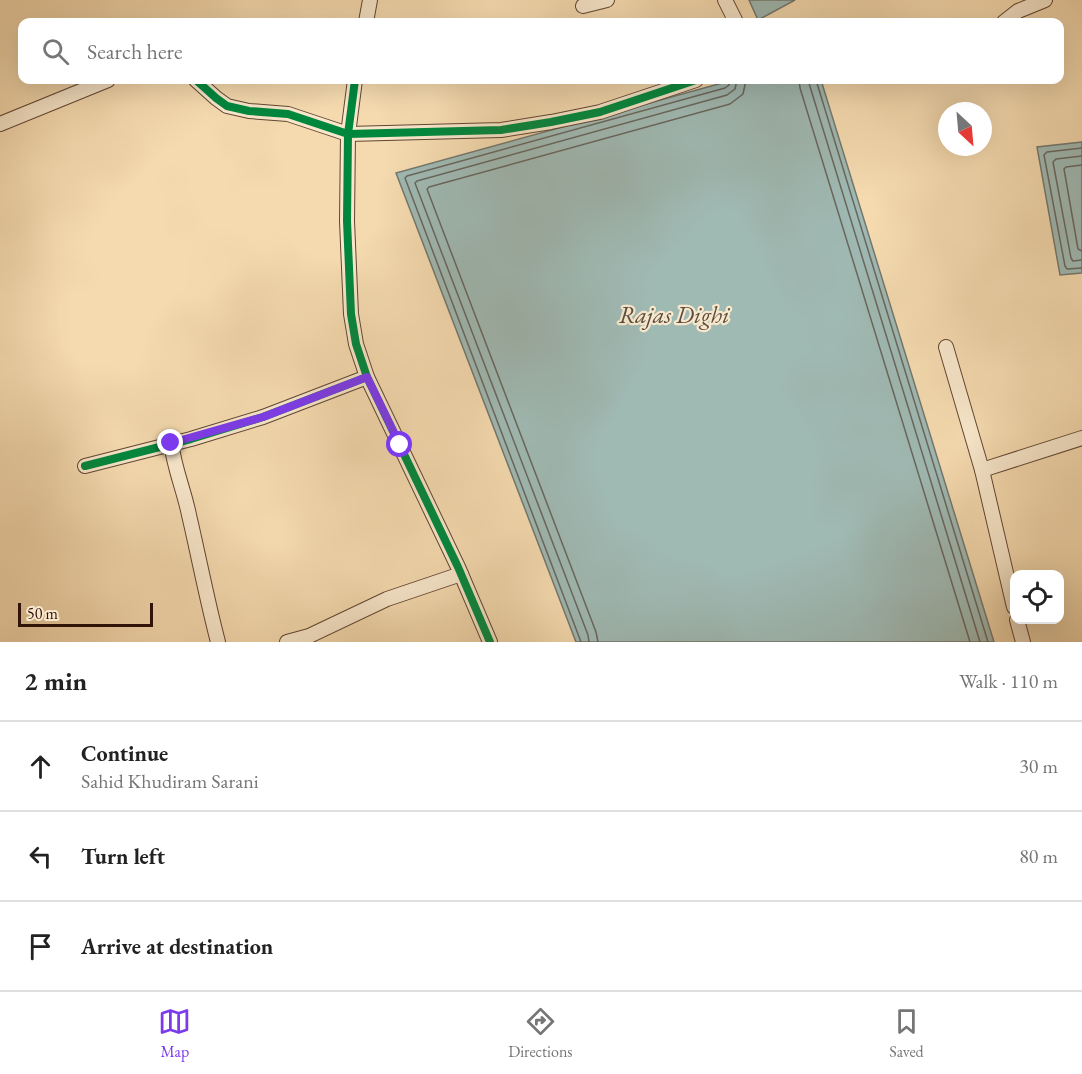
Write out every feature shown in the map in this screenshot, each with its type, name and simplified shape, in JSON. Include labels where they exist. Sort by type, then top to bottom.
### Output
[{"type":"street","points":[[367,18],[370,0]]},
{"type":"street","points":[[583,6],[607,0]]},
{"type":"street","points":[[725,0],[734,18]]},
{"type":"street","points":[[1009,18],[1018,11],[1045,0]]},
{"type":"street","points":[[0,124],[98,84]]},
{"type":"street","points":[[200,84],[227,105],[249,111],[288,114],[348,134],[501,130],[600,112],[684,84]]},
{"type":"street","points":[[354,84],[348,134],[347,221],[351,314],[356,344],[367,377],[490,642]]},
{"type":"street","points":[[946,347],[982,470],[1010,590]]},
{"type":"street","points":[[85,466],[263,417],[367,377]]},
{"type":"street","points":[[982,470],[1082,438]]},
{"type":"street","points":[[171,443],[174,468],[189,513],[218,642]]},
{"type":"street","points":[[287,642],[309,636],[387,599],[460,574]]},
{"type":"street","points":[[1018,624],[1023,642]]},
{"type":"water","points":[[749,0],[795,0],[762,18],[757,18]]},
{"type":"water","name":"Rajas Dighi","points":[[719,84],[822,84],[994,642],[576,642],[396,173]]},
{"type":"water","points":[[1082,142],[1082,273],[1060,275],[1037,147]]},
{"type":"cycle path","points":[[200,84],[227,106],[249,111],[288,114],[348,134],[501,130],[600,112],[684,84]]},
{"type":"cycle path","points":[[354,84],[348,134],[347,221],[351,314],[356,344],[367,377],[458,567],[490,642]]},
{"type":"cycle path","points":[[85,466],[191,439],[263,417],[367,377]]},
{"type":"route","points":[[171,443],[263,417],[367,377],[400,445]]}]
